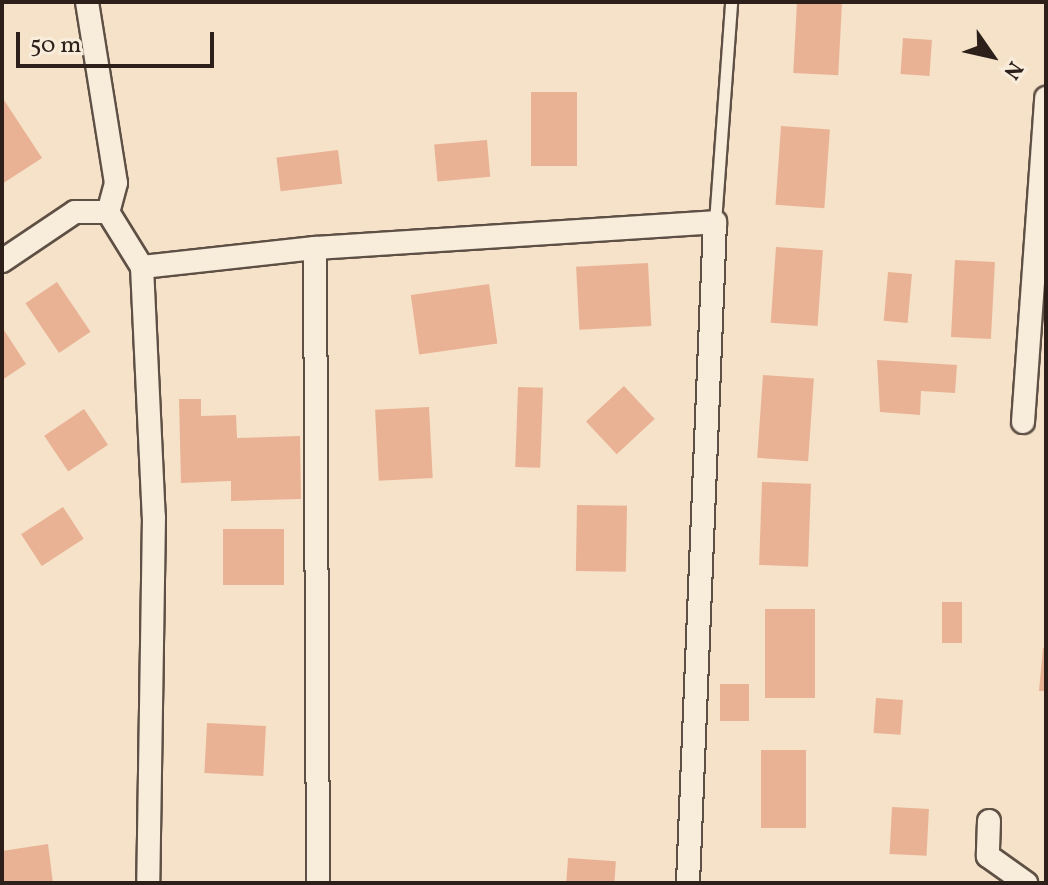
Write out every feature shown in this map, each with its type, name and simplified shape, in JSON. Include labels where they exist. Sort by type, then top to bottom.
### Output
[{"type":"street","points":[[87,2],[116,183],[108,212],[142,267],[154,517],[148,883]]},
{"type":"street","points":[[1023,422],[1046,98]]},
{"type":"street","points":[[2,261],[75,212],[108,212]]},
{"type":"street","points":[[142,267],[315,248],[715,222],[688,883]]},
{"type":"street","points":[[315,248],[318,883]]},
{"type":"street","points":[[989,821],[988,856],[1026,883]]},
{"type":"lane","points":[[715,222],[731,2]]},
{"type":"building","points":[[797,2],[842,4],[838,75],[793,73]]},
{"type":"building","points":[[903,38],[932,40],[929,76],[900,74]]},
{"type":"building","points":[[531,92],[577,92],[577,166],[531,166]]},
{"type":"building","points":[[2,97],[42,158],[2,184]]},
{"type":"building","points":[[781,126],[830,129],[824,208],[775,205]]},
{"type":"building","points":[[487,140],[490,177],[437,181],[434,145]]},
{"type":"building","points":[[338,150],[342,184],[281,191],[276,158]]},
{"type":"building","points":[[776,247],[823,250],[818,326],[771,323]]},
{"type":"building","points":[[955,260],[995,262],[991,339],[951,337]]},
{"type":"building","points":[[648,263],[651,326],[579,330],[576,267]]},
{"type":"building","points":[[888,272],[912,274],[908,323],[884,321]]},
{"type":"building","points":[[57,282],[91,332],[59,353],[25,303]]},
{"type":"building","points":[[489,284],[497,343],[419,354],[411,295]]},
{"type":"building","points":[[2,327],[26,364],[2,380]]},
{"type":"building","points":[[877,360],[957,365],[955,393],[921,391],[920,415],[880,412]]},
{"type":"building","points":[[763,375],[814,379],[808,461],[757,458]]},
{"type":"building","points":[[624,386],[655,419],[617,454],[586,421]]},
{"type":"building","points":[[518,387],[543,388],[540,468],[515,467]]},
{"type":"building","points":[[179,399],[201,399],[201,416],[236,415],[237,438],[300,436],[301,499],[231,501],[231,481],[181,483]]},
{"type":"building","points":[[429,407],[433,478],[379,481],[375,410]]},
{"type":"building","points":[[84,409],[108,445],[68,471],[44,436]]},
{"type":"building","points":[[762,482],[811,484],[808,567],[759,565]]},
{"type":"building","points":[[577,505],[627,506],[626,572],[576,571]]},
{"type":"building","points":[[63,507],[84,539],[42,566],[21,534]]},
{"type":"building","points":[[223,529],[284,529],[284,585],[223,585]]},
{"type":"building","points":[[942,602],[962,602],[962,643],[942,643]]},
{"type":"building","points":[[765,609],[815,609],[815,698],[765,698]]},
{"type":"building","points":[[1043,648],[1046,648],[1046,691],[1039,691]]},
{"type":"building","points":[[720,684],[749,684],[749,721],[720,721]]},
{"type":"building","points":[[876,698],[903,700],[900,735],[874,733]]},
{"type":"building","points":[[207,723],[266,726],[263,776],[204,773]]},
{"type":"building","points":[[761,750],[806,750],[806,828],[761,828]]},
{"type":"building","points":[[892,807],[929,809],[926,856],[890,854]]},
{"type":"building","points":[[48,844],[53,883],[2,883],[2,851]]},
{"type":"building","points":[[568,858],[616,861],[614,883],[566,883]]}]
